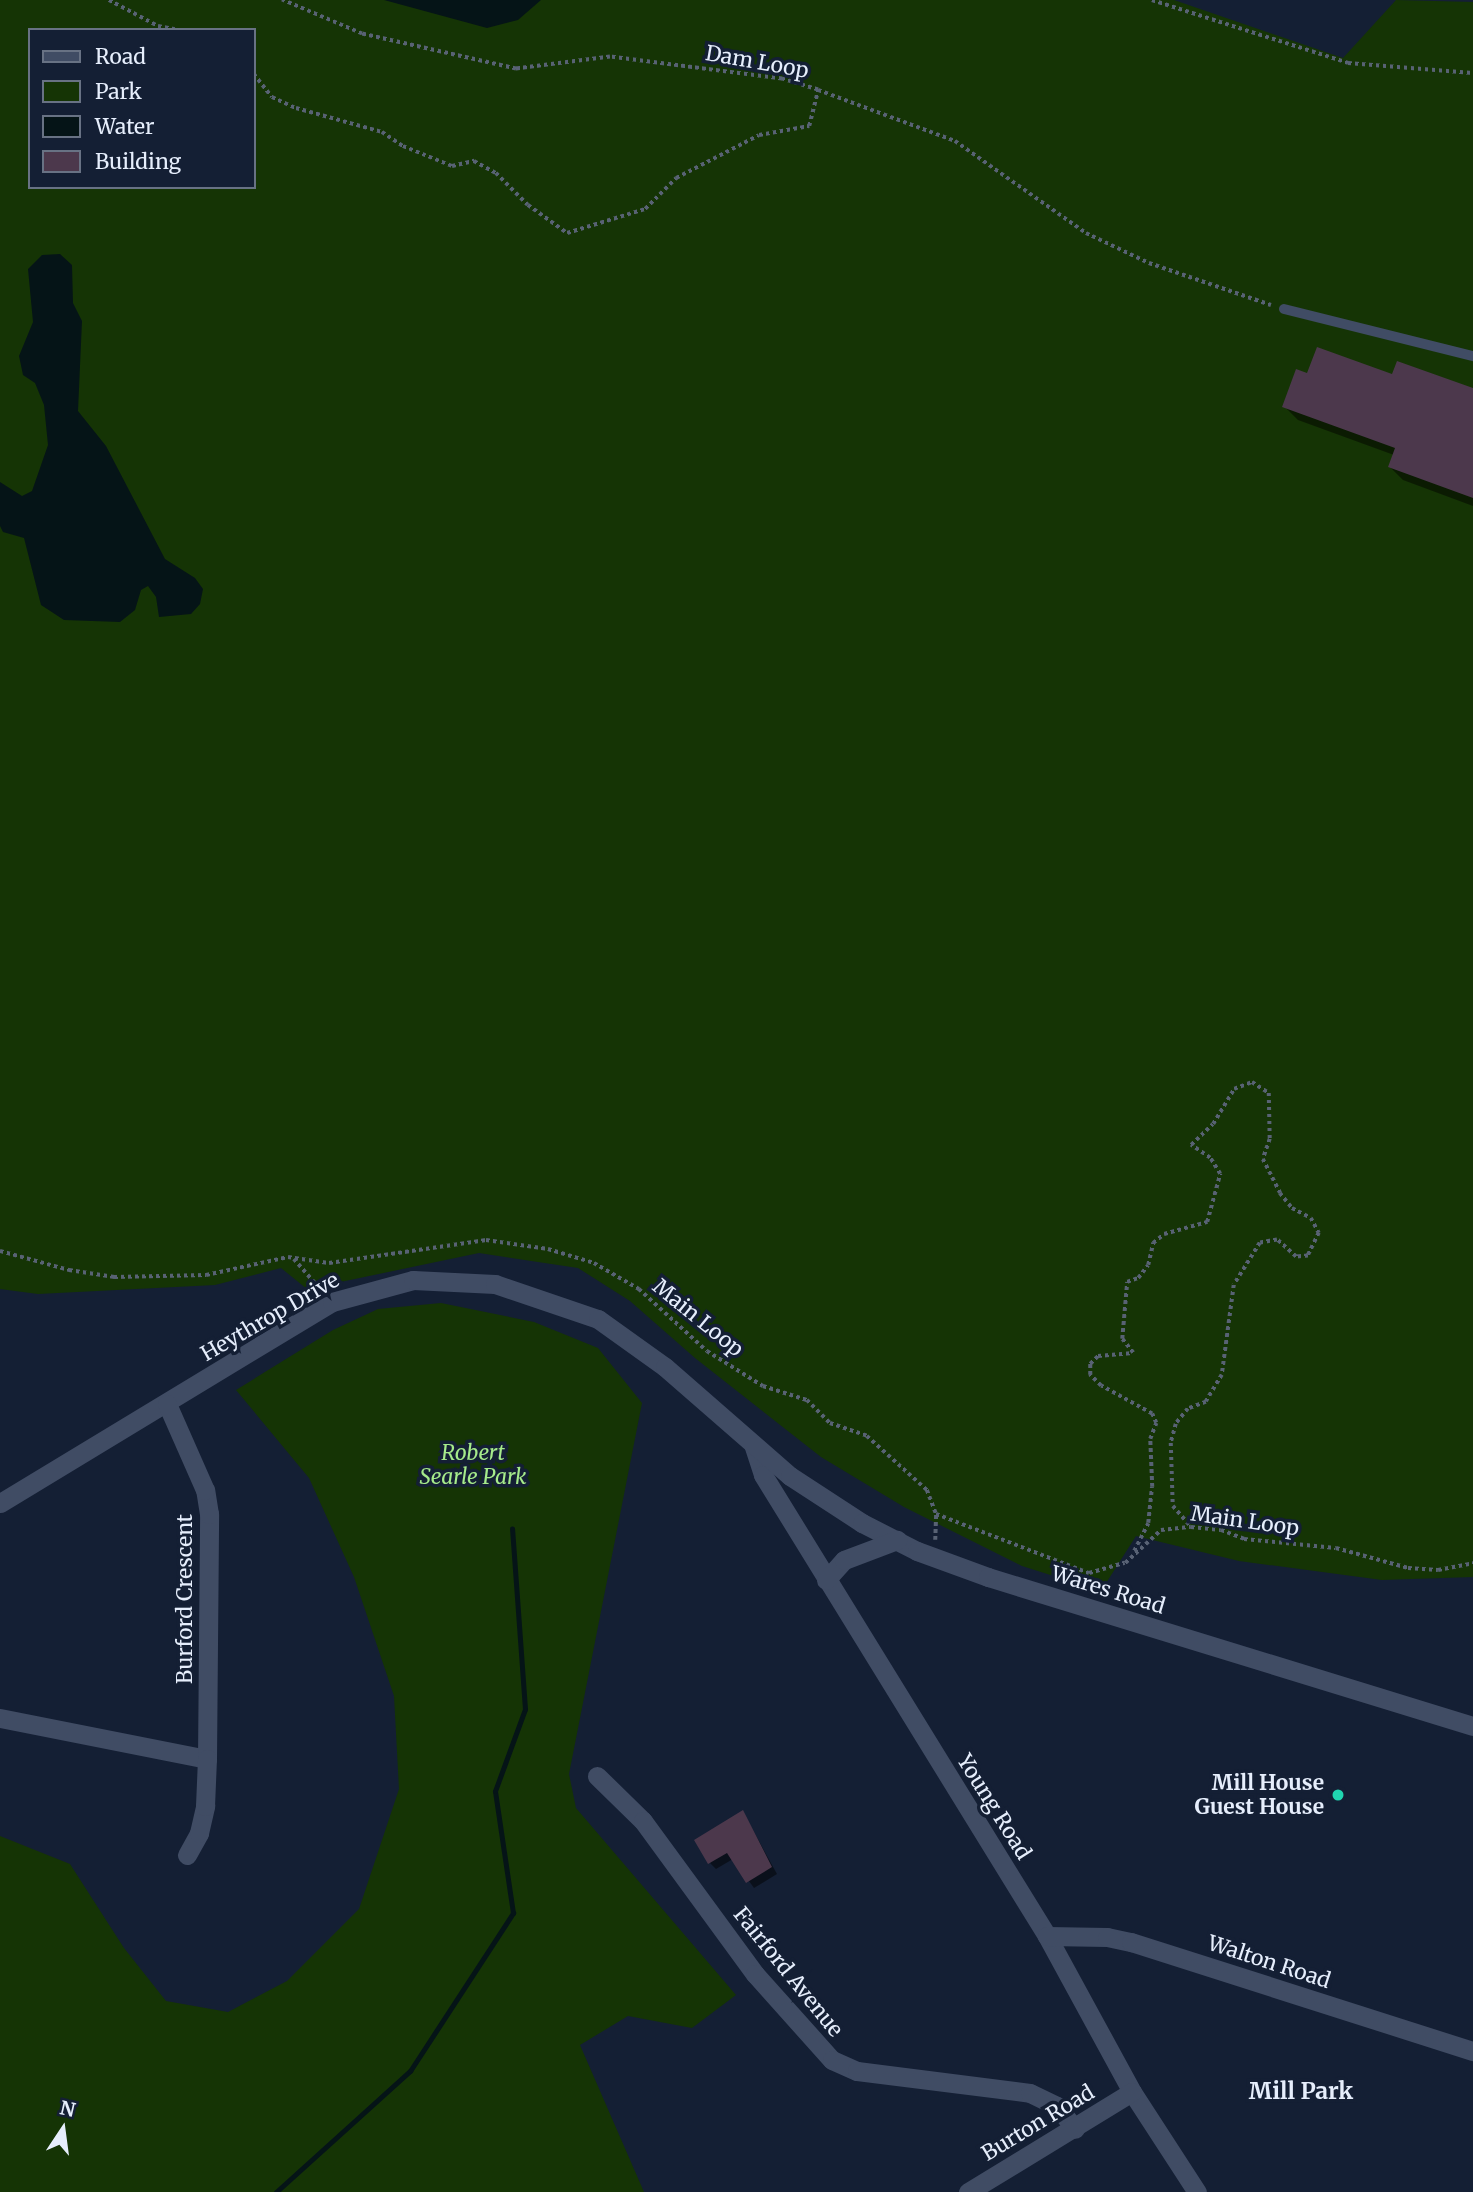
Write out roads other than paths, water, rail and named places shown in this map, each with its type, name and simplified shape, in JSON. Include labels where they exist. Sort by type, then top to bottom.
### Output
[{"type":"street","name":"Heythrop Drive","points":[[0,1503],[332,1303],[396,1283],[439,1279],[495,1284],[597,1319],[635,1345],[754,1446]]},
{"type":"street","name":"Burford Crescent","points":[[167,1404],[205,1490],[209,1514],[205,1806],[199,1833],[187,1855]]},
{"type":"street","name":"Wares Road","points":[[754,1446],[824,1500],[934,1558],[1473,1726]]},
{"type":"street","name":"Young Road","points":[[754,1446],[763,1475],[1047,1936],[1132,2092],[1196,2192]]},
{"type":"street","points":[[826,1580],[844,1560],[897,1540]]},
{"type":"street","points":[[0,1718],[207,1759]]},
{"type":"street","name":"Fairford Avenue","points":[[597,1776],[643,1821],[755,1974],[832,2060],[868,2072],[1030,2093],[1057,2106],[1074,2129]]},
{"type":"street","name":"Walton Road","points":[[1047,1936],[1107,1937],[1131,1942],[1473,2050]]},
{"type":"street","name":"Burton Road","points":[[968,2192],[1132,2092]]},
{"type":"lane","points":[[1284,309],[1473,356]]},
{"type":"water","points":[[384,0],[541,0],[518,20],[487,28]]},
{"type":"water","points":[[60,254],[72,265],[73,303],[82,321],[78,411],[106,446],[165,559],[195,578],[203,589],[200,604],[191,614],[159,617],[156,597],[148,586],[141,590],[135,610],[120,622],[64,620],[41,605],[24,538],[3,532],[0,526],[0,482],[22,496],[32,491],[48,445],[44,405],[35,383],[23,375],[19,356],[33,322],[28,269],[42,255]]},
{"type":"waterway","points":[[276,2192],[410,2071],[513,1913],[495,1791],[525,1709],[512,1528]]},
{"type":"place","name":"Mill House Guest House","points":[[1338,1795]]},
{"type":"district","name":"Mill Park","points":[[1301,2091]]},
{"type":"park label","name":"Robert Searle Park","points":[[473,1465]]}]
